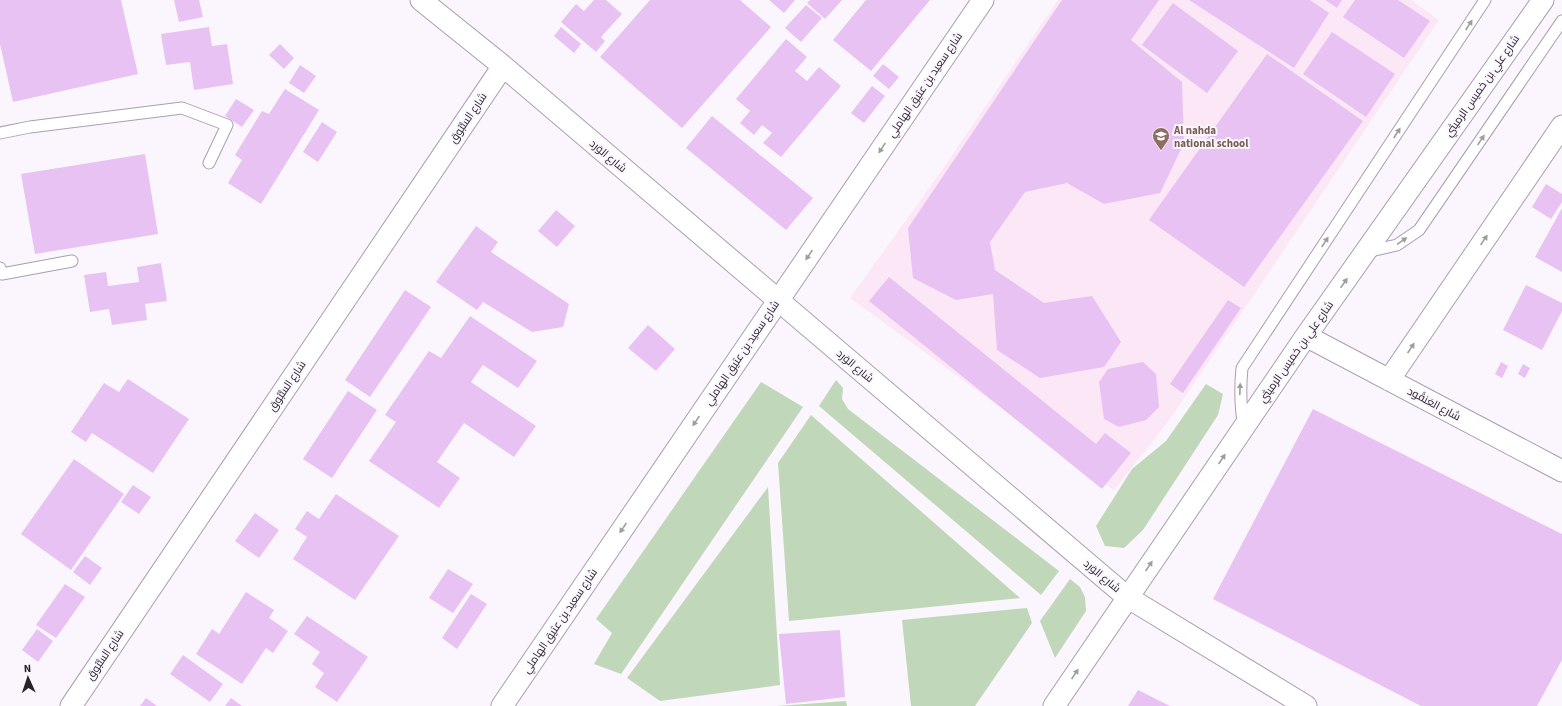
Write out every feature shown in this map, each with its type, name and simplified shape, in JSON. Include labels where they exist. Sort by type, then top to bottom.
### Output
[{"type":"street","name":"شارع الوَرد","points":[[421,0],[503,66],[1127,597],[1306,706]]},
{"type":"street","name":"شارع سعيد بن عتيق الهاملي","points":[[502,706],[983,0]]},
{"type":"street","name":"شارع علي بن خميس الرميثي","points":[[1054,706],[1306,336],[1543,0]]},
{"type":"street","name":"شارع السُّبُوق","points":[[71,706],[503,66]]},
{"type":"street","points":[[1389,380],[1559,136]]},
{"type":"street","name":"شارع العَنقُود","points":[[1306,336],[1562,472]]},
{"type":"lane","points":[[1244,427],[1240,408],[1242,368],[1485,0]]},
{"type":"lane","points":[[1365,252],[1396,245],[1419,230],[1562,21]]},
{"type":"lane","points":[[0,133],[30,127],[182,108],[227,125],[209,163]]},
{"type":"lane","points":[[0,268],[2,274],[72,261]]},
{"type":"shaded area","points":[[1058,0],[1411,0],[1439,20],[1168,422],[1114,490],[850,298],[940,173]]},
{"type":"green space","points":[[836,380],[843,388],[842,399],[848,409],[1059,571],[1041,595],[819,406]]},
{"type":"green space","points":[[761,382],[803,407],[621,674],[594,664],[612,633],[596,619]]},
{"type":"green space","points":[[1206,384],[1223,394],[1218,415],[1143,530],[1124,548],[1105,546],[1096,526],[1132,469],[1166,441]]},
{"type":"green space","points":[[811,415],[1020,598],[789,621],[778,463]]},
{"type":"green space","points":[[768,487],[780,685],[660,701],[627,678]]},
{"type":"green space","points":[[1070,579],[1080,587],[1085,597],[1086,611],[1055,658],[1040,621]]},
{"type":"green space","points":[[1027,608],[1032,623],[975,706],[911,706],[902,620]]},
{"type":"green space","points":[[846,701],[847,706],[777,706]]},
{"type":"building","points":[[0,0],[121,0],[138,74],[13,102],[0,44]]},
{"type":"building","points":[[174,0],[199,0],[203,17],[179,22]]},
{"type":"building","points":[[594,0],[606,0],[622,14],[601,37],[605,41],[596,52],[561,22],[576,4],[584,11]]},
{"type":"building","points":[[650,0],[740,0],[771,27],[682,128],[600,57]]},
{"type":"building","points":[[769,0],[795,0],[784,13]]},
{"type":"building","points":[[810,0],[842,0],[825,19],[807,3]]},
{"type":"building","points":[[866,0],[930,0],[871,71],[833,40]]},
{"type":"building","points":[[1062,0],[1159,0],[1131,40],[1182,82],[1184,143],[1160,193],[1104,204],[1067,183],[1025,192],[990,242],[995,270],[1044,303],[1092,296],[1121,342],[1104,367],[1040,378],[997,350],[993,294],[956,300],[913,278],[908,228]]},
{"type":"building","points":[[1189,0],[1310,0],[1329,13],[1294,68]]},
{"type":"building","points":[[1325,0],[1342,0],[1337,8]]},
{"type":"building","points":[[1355,0],[1398,0],[1430,21],[1404,58],[1343,17]]},
{"type":"building","points":[[1173,3],[1238,51],[1207,93],[1142,45]]},
{"type":"building","points":[[806,5],[822,18],[801,42],[785,28]]},
{"type":"building","points":[[209,27],[212,46],[227,44],[233,84],[194,90],[190,62],[166,65],[161,34]]},
{"type":"building","points":[[561,27],[581,44],[574,53],[554,36]]},
{"type":"building","points":[[1332,32],[1395,74],[1366,117],[1303,74]]},
{"type":"building","points":[[786,39],[807,57],[795,71],[807,81],[819,67],[841,86],[781,157],[763,143],[772,133],[762,125],[754,135],[740,123],[750,111],[736,99]]},
{"type":"building","points":[[280,44],[294,58],[284,69],[269,55]]},
{"type":"building","points":[[1267,54],[1363,121],[1244,287],[1149,220]]},
{"type":"building","points":[[883,64],[899,77],[889,89],[873,76]]},
{"type":"building","points":[[300,65],[316,76],[304,93],[289,83]]},
{"type":"building","points":[[872,86],[885,96],[864,123],[851,113]]},
{"type":"building","points":[[285,89],[319,110],[261,204],[228,183],[242,160],[235,155],[262,111],[269,114]]},
{"type":"building","points":[[236,99],[254,110],[242,127],[225,116]]},
{"type":"building","points":[[712,116],[813,198],[786,230],[686,148]]},
{"type":"building","points":[[322,122],[337,132],[318,162],[303,152]]},
{"type":"building","points":[[145,154],[158,234],[35,254],[21,174]]},
{"type":"building","points":[[1546,184],[1562,194],[1562,202],[1551,219],[1532,207]]},
{"type":"building","points":[[1562,208],[1562,272],[1535,257]]},
{"type":"building","points":[[556,210],[575,226],[557,247],[538,231]]},
{"type":"building","points":[[476,226],[498,242],[491,252],[569,304],[563,327],[532,332],[483,302],[477,310],[436,282]]},
{"type":"building","points":[[161,263],[167,301],[145,304],[147,320],[112,325],[109,309],[90,312],[84,275],[106,272],[108,286],[139,282],[137,267]]},
{"type":"building","points":[[889,277],[1096,444],[1105,433],[1131,453],[1102,489],[869,301]]},
{"type":"building","points":[[1526,285],[1562,303],[1562,311],[1542,350],[1503,330]]},
{"type":"building","points":[[405,290],[431,307],[370,397],[345,380]]},
{"type":"building","points":[[1228,300],[1241,308],[1183,393],[1170,384]]},
{"type":"building","points":[[470,316],[537,361],[518,388],[483,365],[471,382],[536,426],[514,457],[464,423],[437,462],[460,478],[439,508],[369,461],[396,422],[385,415],[429,351],[441,358]]},
{"type":"building","points":[[648,325],[675,349],[656,371],[628,348]]},
{"type":"building","points":[[1143,362],[1156,374],[1159,407],[1146,420],[1119,427],[1104,419],[1099,382],[1108,369]]},
{"type":"building","points":[[1501,362],[1508,366],[1502,378],[1495,374]]},
{"type":"building","points":[[1523,364],[1530,368],[1525,378],[1518,374]]},
{"type":"building","points":[[128,379],[189,419],[153,473],[92,433],[86,442],[71,432],[104,383],[119,392]]},
{"type":"building","points":[[348,391],[377,410],[332,478],[303,459]]},
{"type":"building","points":[[1313,409],[1562,534],[1562,660],[1537,706],[1421,706],[1213,599]]},
{"type":"building","points":[[74,459],[124,494],[71,570],[21,534]]},
{"type":"building","points":[[133,485],[151,497],[139,514],[121,502]]},
{"type":"building","points":[[336,494],[399,536],[355,600],[293,559],[307,537],[295,529],[307,511],[319,519]]},
{"type":"building","points":[[255,513],[279,530],[259,558],[235,541]]},
{"type":"building","points":[[85,556],[102,568],[90,585],[73,572]]},
{"type":"building","points":[[448,569],[473,584],[453,613],[429,598]]},
{"type":"building","points":[[65,584],[85,597],[56,638],[36,625]]},
{"type":"building","points":[[246,592],[274,610],[269,618],[288,631],[273,653],[266,648],[242,684],[196,654],[212,629],[219,634]]},
{"type":"building","points":[[471,594],[487,604],[457,649],[442,638]]},
{"type":"building","points":[[307,616],[368,657],[337,702],[315,687],[324,673],[312,664],[320,652],[294,634]]},
{"type":"building","points":[[37,629],[53,641],[38,662],[22,650]]},
{"type":"building","points":[[840,630],[845,697],[786,704],[779,634]]},
{"type":"building","points":[[183,655],[223,684],[210,702],[170,674]]},
{"type":"building","points":[[1138,690],[1170,706],[1128,706]]},
{"type":"building","points":[[146,698],[157,706],[140,706]]},
{"type":"building","points":[[231,698],[242,706],[225,706]]},
{"type":"place","name":"Al nahda national school","points":[[1161,151]]}]
